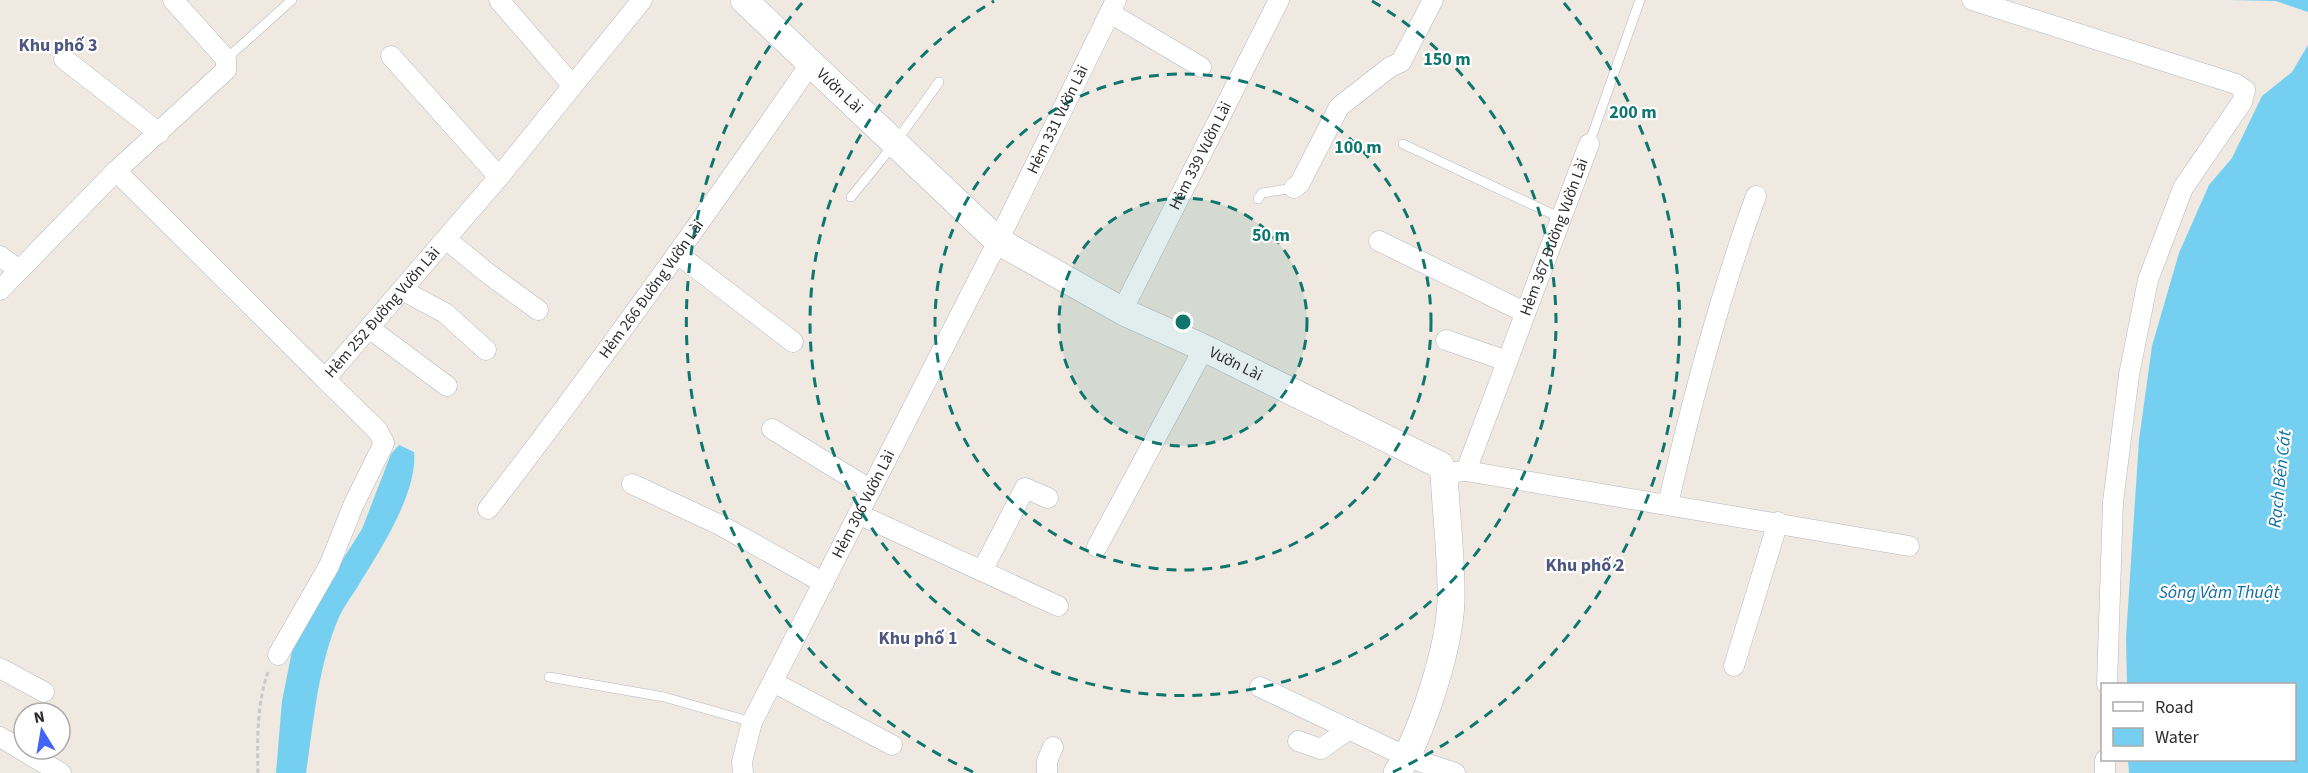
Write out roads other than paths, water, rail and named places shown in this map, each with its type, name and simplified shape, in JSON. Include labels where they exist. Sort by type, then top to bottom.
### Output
[{"type":"main road","name":"Vườn Lài","points":[[744,0],[998,241],[1122,311],[1204,348],[1455,472]]},
{"type":"main road","points":[[1402,765],[1430,698],[1451,603],[1455,472]]},
{"type":"street","points":[[0,290],[116,171],[226,70],[226,59],[172,0]]},
{"type":"street","points":[[499,0],[572,85]]},
{"type":"street","name":"Hẻm 252 Đường Vườn Lài","points":[[116,171],[325,379],[499,177],[642,0]]},
{"type":"street","name":"Hẻm 339 Vườn Lài","points":[[1122,311],[1279,0]]},
{"type":"street","points":[[1294,188],[1300,183],[1339,107],[1390,67],[1401,62],[1433,0]]},
{"type":"street","points":[[1972,0],[2236,84],[2245,90],[2242,102],[2183,188],[2148,280],[2130,375],[2113,502],[2107,683]]},
{"type":"street","points":[[1113,4],[1201,67]]},
{"type":"street","name":"Hẻm 331 Vườn Lài","points":[[998,241],[1113,4]]},
{"type":"street","points":[[391,56],[499,177]]},
{"type":"street","points":[[64,59],[159,133]]},
{"type":"street","name":"Hẻm 266 Đường Vườn Lài","points":[[488,509],[679,255],[811,63]]},
{"type":"street","name":"Hẻm 367 Đường Vườn Lài","points":[[1455,472],[1507,361],[1524,312],[1563,219],[1589,144]]},
{"type":"street","points":[[1668,504],[1682,444],[1736,250],[1756,196]]},
{"type":"street","points":[[446,239],[538,310]]},
{"type":"street","name":"Hẻm 306 Vườn Lài","points":[[742,773],[742,762],[752,722],[998,241]]},
{"type":"street","points":[[1378,241],[1524,312]]},
{"type":"street","points":[[679,255],[793,342]]},
{"type":"street","points":[[0,256],[19,270]]},
{"type":"street","points":[[402,290],[445,313],[486,350]]},
{"type":"street","points":[[369,328],[447,386]]},
{"type":"street","points":[[1446,340],[1507,361]]},
{"type":"street","points":[[1097,547],[1204,348]]},
{"type":"street","points":[[278,655],[329,566],[353,506],[384,443],[378,431],[325,379]]},
{"type":"street","points":[[772,429],[871,490]]},
{"type":"street","points":[[1455,472],[1668,504],[1776,528],[1909,546]]},
{"type":"street","points":[[632,484],[720,525],[824,583]]},
{"type":"street","points":[[982,572],[1025,488],[1048,498]]},
{"type":"street","points":[[858,514],[1058,606]]},
{"type":"street","points":[[1734,666],[1776,528]]},
{"type":"street","points":[[0,668],[44,692]]},
{"type":"street","points":[[773,682],[892,745]]},
{"type":"street","points":[[1260,687],[1349,729],[1402,765],[1455,773]]},
{"type":"street","points":[[1298,741],[1321,748],[1349,729]]},
{"type":"street","points":[[0,737],[62,773]]},
{"type":"street","points":[[1047,773],[1047,761],[1053,747]]},
{"type":"lane","points":[[226,59],[292,0]]},
{"type":"lane","name":"Hẻm 367 Đường Vườn Lài","points":[[1589,144],[1640,0]]},
{"type":"lane","points":[[851,197],[895,143],[939,82]]},
{"type":"lane","points":[[1403,144],[1563,219]]},
{"type":"lane","points":[[1258,199],[1262,194],[1294,188]]},
{"type":"lane","points":[[549,677],[664,697],[752,722]]},
{"type":"water","points":[[2230,0],[2308,0],[2308,12],[2276,1]]},
{"type":"water","name":"Sông Vàm Thuật","points":[[2308,45],[2308,773],[2129,773],[2128,761],[2296,761],[2296,683],[2127,683],[2126,637],[2139,440],[2152,346],[2179,253],[2209,185],[2232,158],[2262,96],[2292,72]]},
{"type":"water","points":[[399,445],[414,452],[414,468],[410,485],[395,522],[341,613],[332,636],[318,694],[306,773],[276,773],[282,701],[292,651],[311,610],[362,529],[391,454]]},
{"type":"district","name":"Khu phố 3","points":[[58,45]]},
{"type":"district","name":"Khu phố 2","points":[[1585,565]]},
{"type":"district","name":"Khu phố 1","points":[[918,638]]},
{"type":"water label","name":"Rạch Bến Cát","points":[[2280,479]]}]
